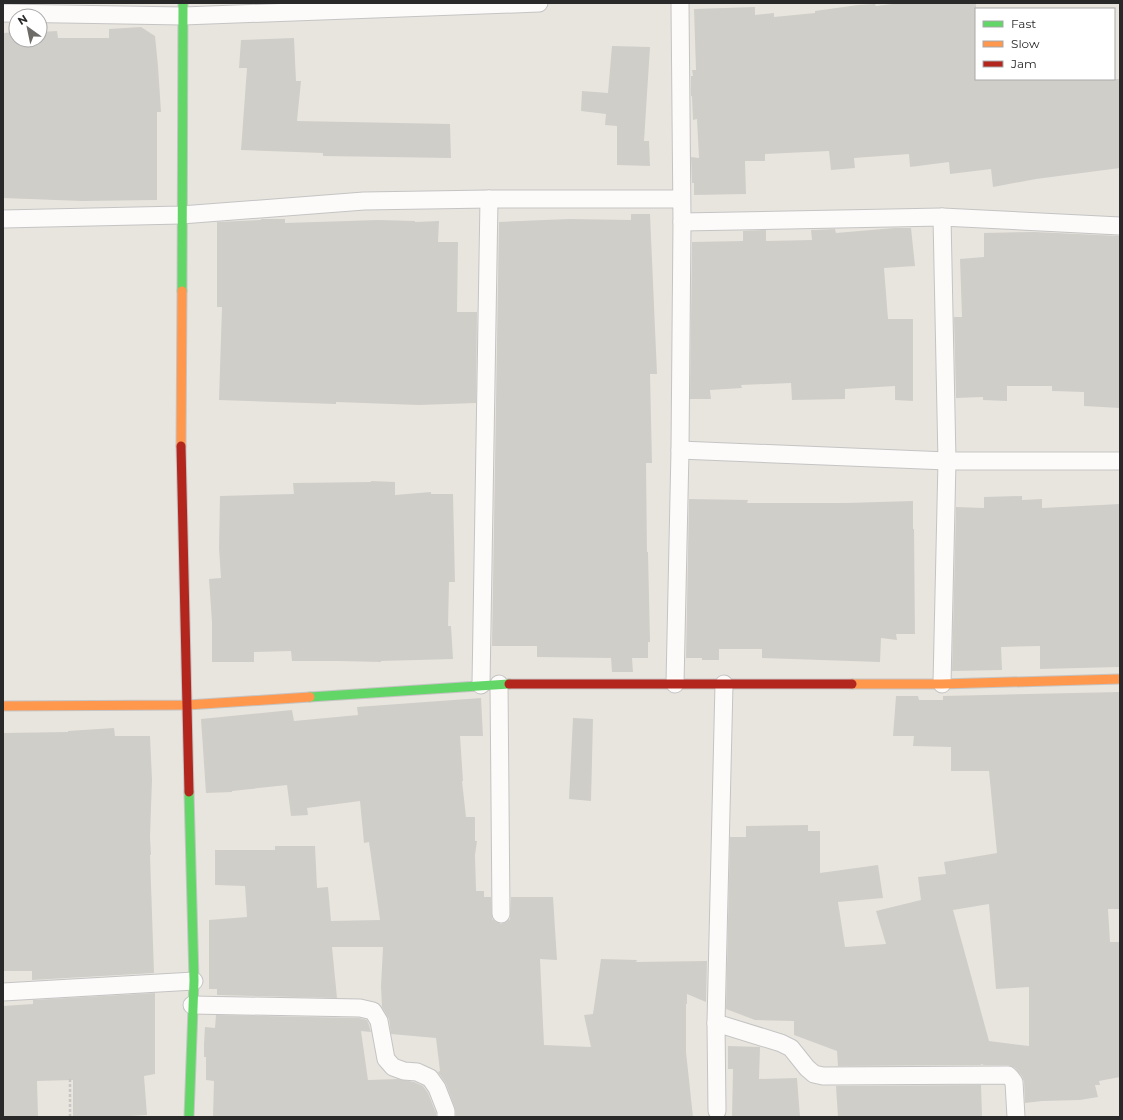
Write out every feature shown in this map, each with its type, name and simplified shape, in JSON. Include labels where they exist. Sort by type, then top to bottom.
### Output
[{"type":"street","points":[[3,14],[183,9],[539,3]]},
{"type":"street","points":[[675,684],[680,450],[682,222],[680,3]]},
{"type":"street","points":[[183,9],[181,445],[194,981],[189,1117]]},
{"type":"street","points":[[3,219],[181,215],[364,202],[489,199],[681,199]]},
{"type":"street","points":[[481,685],[489,199]]},
{"type":"street","points":[[682,222],[942,217],[1120,226]]},
{"type":"street","points":[[942,217],[947,461],[942,684]]},
{"type":"street","points":[[680,450],[947,461],[1120,461]]},
{"type":"street","points":[[3,706],[187,705],[499,684],[942,684],[1120,679]]},
{"type":"street","points":[[499,684],[501,914]]},
{"type":"street","points":[[717,1111],[716,1023],[724,684]]},
{"type":"street","points":[[3,992],[194,981]]},
{"type":"street","points":[[192,1005],[360,1008],[373,1011],[379,1021],[386,1059],[393,1067],[404,1071],[417,1072],[430,1078],[437,1088],[446,1111],[446,1117]]},
{"type":"street","points":[[716,1023],[781,1043],[791,1048],[807,1068],[814,1074],[823,1076],[1008,1075],[1014,1082],[1016,1117]]},
{"type":"path","points":[[70,1077],[70,1117]]},
{"type":"building","points":[[901,3],[976,3],[975,80],[1120,79],[1120,168],[1036,179],[993,187],[991,169],[950,174],[949,162],[910,167],[909,154],[854,158],[855,168],[831,170],[829,151],[765,154],[765,161],[745,161],[746,194],[694,195],[691,157],[699,158],[697,119],[693,120],[691,96],[691,76],[693,76],[692,70],[696,70],[694,9],[755,7],[755,15],[774,13],[774,17],[815,13],[815,11],[858,5],[875,4],[876,6]]},
{"type":"building","points":[[141,27],[155,36],[161,112],[157,112],[157,200],[82,201],[3,198],[3,33],[8,33],[8,48],[48,48],[48,32],[57,31],[58,38],[109,38],[109,29]]},
{"type":"building","points":[[294,38],[296,81],[301,81],[297,121],[450,124],[451,158],[323,156],[323,153],[241,150],[247,68],[239,68],[241,40]]},
{"type":"building","points":[[612,46],[650,47],[644,141],[649,141],[650,166],[617,165],[617,126],[605,125],[606,114],[581,111],[582,91],[608,93]]},
{"type":"building","points":[[631,214],[650,214],[657,374],[650,374],[652,463],[646,463],[650,642],[648,642],[648,658],[632,658],[633,672],[612,672],[611,658],[537,657],[537,646],[492,646],[499,222],[569,219],[631,220]]},
{"type":"building","points":[[285,219],[285,223],[378,220],[415,222],[439,221],[438,242],[458,242],[457,312],[477,312],[476,403],[419,405],[219,400],[222,307],[217,307],[217,222]]},
{"type":"building","points":[[911,228],[915,266],[884,268],[888,319],[913,319],[913,401],[895,400],[895,386],[845,389],[845,399],[792,400],[791,383],[741,385],[742,388],[710,390],[711,399],[690,399],[692,242],[743,241],[743,231],[766,230],[766,241],[812,240],[811,230],[835,229],[836,233]]},
{"type":"building","points":[[1035,232],[1120,236],[1120,408],[1084,406],[1084,392],[1052,391],[1052,386],[1007,386],[1007,401],[983,400],[983,397],[956,398],[954,317],[962,317],[960,259],[984,257],[984,233]]},
{"type":"building","points":[[371,481],[395,482],[395,495],[431,492],[431,494],[453,494],[455,582],[449,582],[448,626],[451,626],[453,659],[381,662],[292,661],[291,651],[254,652],[254,662],[212,662],[212,622],[209,579],[221,578],[219,548],[220,496],[294,494],[293,483]]},
{"type":"building","points":[[1022,496],[1022,500],[1042,499],[1042,508],[1120,504],[1119,667],[1040,669],[1040,646],[1001,647],[1002,670],[952,671],[956,507],[984,508],[984,497]]},
{"type":"building","points":[[689,499],[748,500],[747,503],[913,501],[915,634],[896,634],[897,640],[881,638],[880,662],[762,658],[762,649],[719,649],[719,660],[686,658]]},
{"type":"building","points":[[1120,692],[1120,909],[1108,909],[1110,942],[1120,942],[1120,1077],[1099,1081],[1100,1085],[1095,1085],[1098,1097],[1080,1100],[1025,1103],[1024,1081],[1022,1076],[1015,1068],[1008,1065],[838,1066],[837,1051],[794,1035],[794,1021],[755,1020],[726,1009],[730,837],[746,837],[746,826],[808,825],[808,831],[820,831],[820,873],[878,865],[883,898],[838,902],[845,947],[886,944],[876,911],[921,900],[918,877],[946,874],[944,862],[997,853],[989,771],[951,771],[951,747],[913,746],[914,736],[893,736],[896,696],[918,696],[919,700],[943,700],[943,696]],"holes":[[[989,904],[996,989],[1029,987],[1029,1046],[989,1041],[953,910]]]},
{"type":"building","points":[[481,698],[483,736],[460,736],[462,781],[466,817],[475,817],[475,841],[477,841],[475,855],[476,891],[484,891],[484,897],[491,897],[492,919],[501,924],[510,919],[511,897],[553,897],[557,960],[540,959],[544,1045],[591,1047],[584,1015],[593,1014],[601,959],[637,960],[636,962],[707,961],[706,1002],[687,994],[686,1004],[686,1052],[693,1117],[456,1117],[455,1108],[446,1084],[438,1072],[440,1071],[436,1038],[391,1034],[389,1019],[382,1007],[381,986],[383,947],[332,947],[337,998],[217,995],[217,989],[209,989],[209,920],[247,917],[245,886],[215,885],[215,850],[275,850],[275,846],[315,846],[317,888],[328,887],[331,921],[380,920],[369,842],[364,843],[360,801],[307,808],[308,815],[291,816],[287,785],[232,792],[206,793],[201,719],[292,710],[294,721],[358,715],[357,707]]},
{"type":"building","points":[[573,718],[593,719],[591,801],[569,799]]},
{"type":"building","points":[[114,728],[115,736],[150,736],[152,779],[150,855],[154,973],[32,980],[32,971],[3,971],[3,733],[68,732]]},
{"type":"building","points":[[155,993],[155,1074],[144,1076],[147,1115],[73,1117],[73,1080],[37,1081],[38,1117],[3,1117],[3,1006],[33,1004],[33,1000]]},
{"type":"building","points":[[216,1015],[359,1018],[367,1020],[371,1032],[361,1031],[368,1080],[398,1079],[414,1082],[423,1086],[428,1093],[436,1113],[436,1117],[213,1117],[214,1081],[206,1080],[206,1057],[204,1057],[204,1044],[205,1027],[215,1028]]},
{"type":"building","points":[[728,1046],[760,1047],[759,1079],[797,1078],[800,1117],[732,1116],[733,1069],[728,1069]]},
{"type":"building","points":[[981,1085],[982,1117],[838,1117],[836,1086]]},
{"type":"traffic: fast","points":[[182,291],[183,3]]},
{"type":"traffic: fast","points":[[310,697],[509,684]]},
{"type":"traffic: fast","points":[[189,792],[194,981],[189,1117]]},
{"type":"traffic: slow","points":[[181,446],[182,291]]},
{"type":"traffic: slow","points":[[852,684],[942,684],[1120,679]]},
{"type":"traffic: slow","points":[[3,706],[187,705],[310,697]]},
{"type":"traffic: jam","points":[[181,446],[189,792]]},
{"type":"traffic: jam","points":[[509,684],[852,684]]}]
